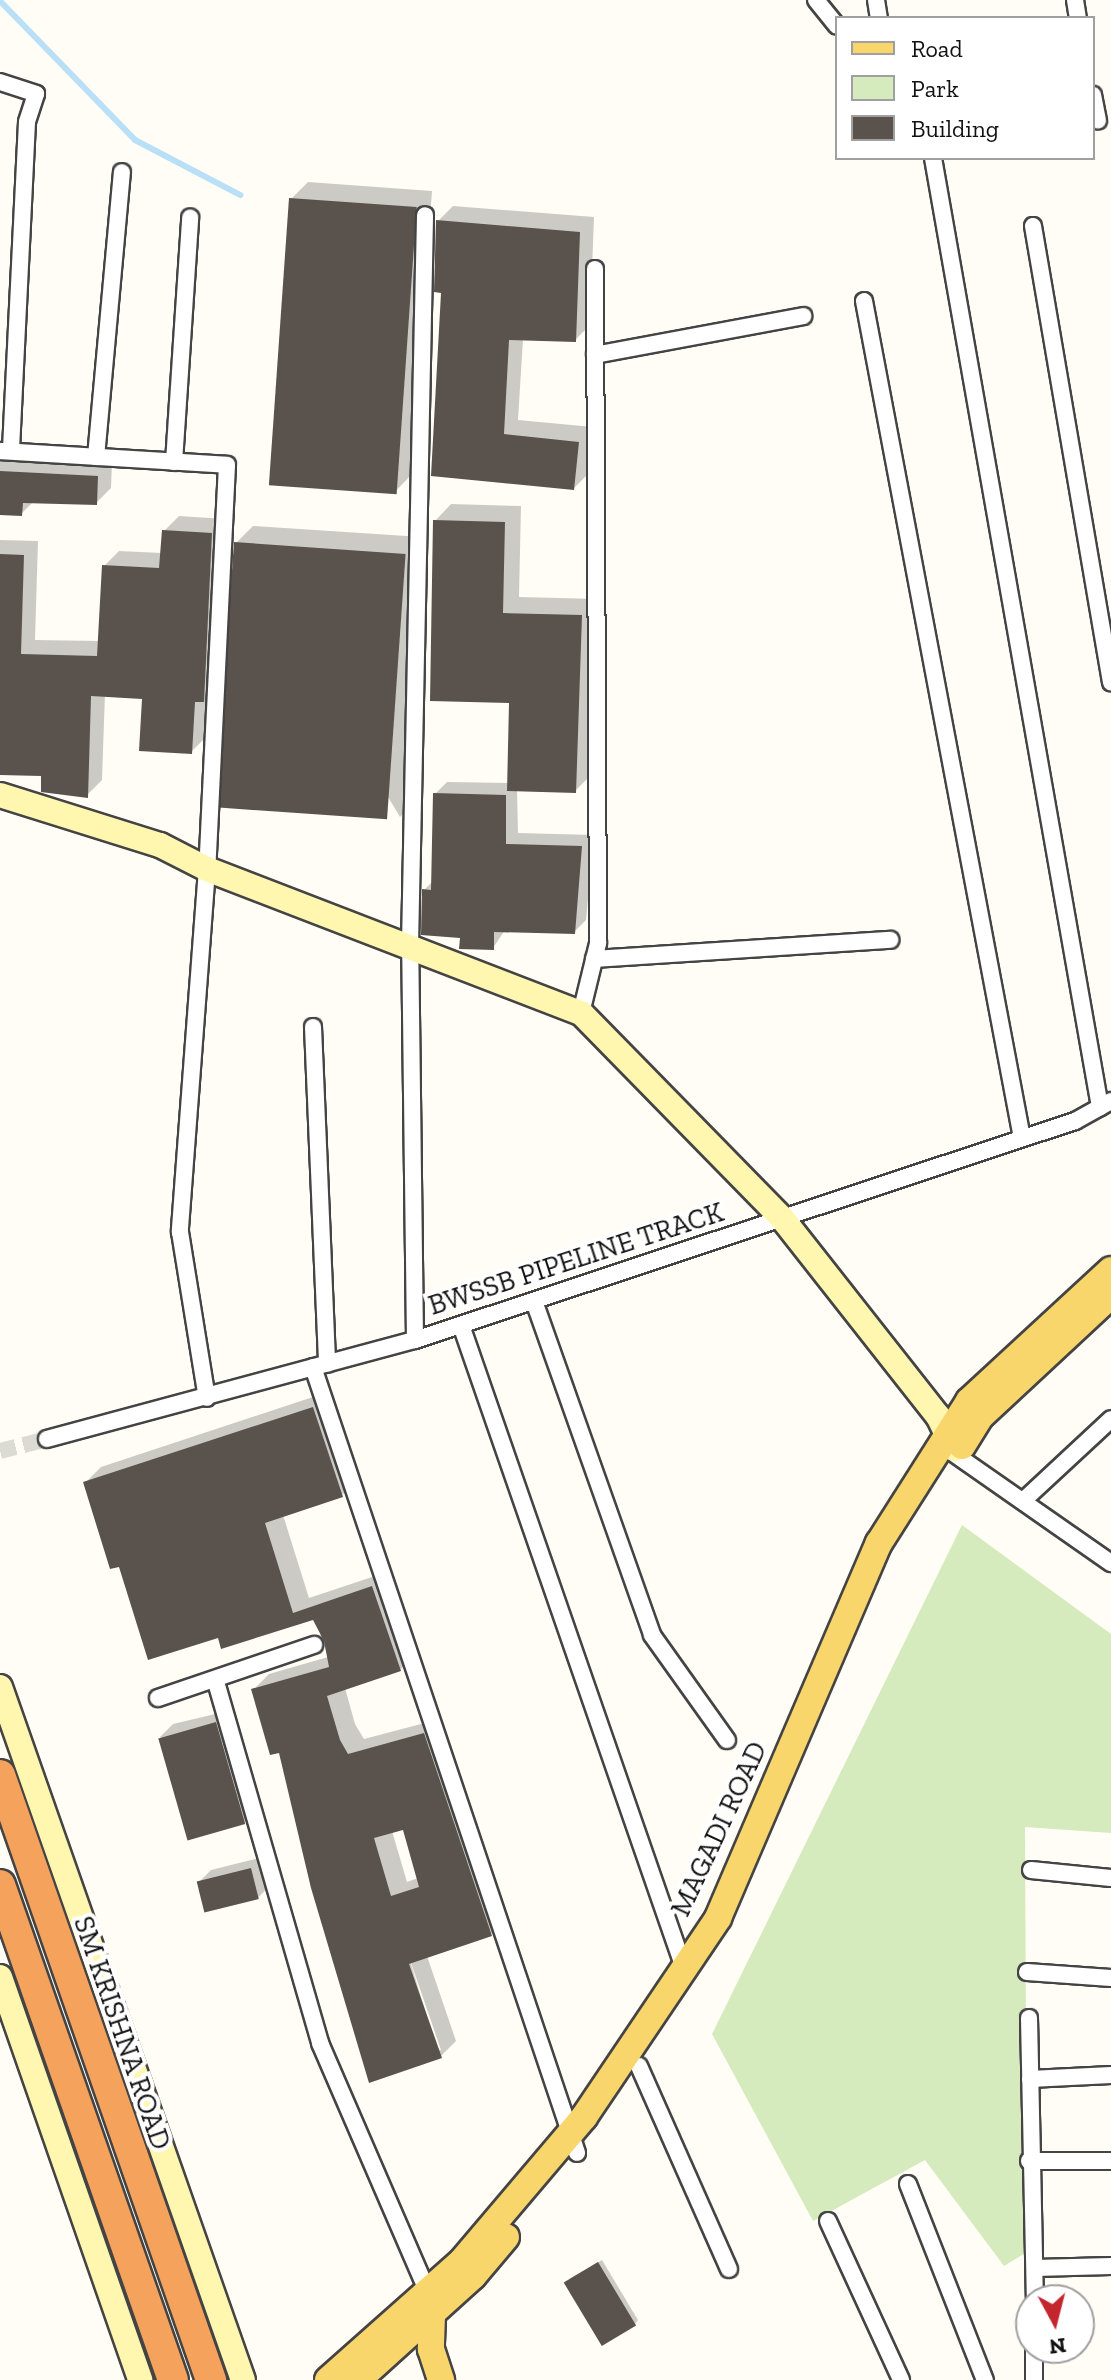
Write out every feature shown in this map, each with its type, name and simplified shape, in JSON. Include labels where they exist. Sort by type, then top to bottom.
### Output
[{"type":"highway","name":"SM KRISHNA ROAD","points":[[0,1775],[211,2380]]},
{"type":"highway","points":[[0,1885],[173,2380]]},
{"type":"main road","name":"MAGADI ROAD","points":[[328,2380],[473,2276],[573,2144],[639,2066],[731,1931],[892,1556],[952,1446],[969,1401],[1111,1270]]},
{"type":"main road","name":"MAGADI ROAD","points":[[573,2144],[718,1918],[879,1543],[952,1446],[1111,1295]]},
{"type":"main road","name":"MAGADI ROAD","points":[[358,2380],[430,2304]]},
{"type":"main road","points":[[430,2304],[431,2349],[441,2380]]},
{"type":"street","points":[[816,0],[835,24]]},
{"type":"street","points":[[0,82],[36,94],[27,122],[6,451],[227,465],[207,869],[180,1232],[207,1398]]},
{"type":"street","points":[[1095,105],[1098,121]]},
{"type":"street","points":[[933,160],[1105,1104]]},
{"type":"street","points":[[96,457],[122,172]]},
{"type":"street","points":[[415,1340],[410,945],[425,215]]},
{"type":"street","points":[[174,462],[190,218]]},
{"type":"street","points":[[1033,226],[1111,682]]},
{"type":"street","points":[[581,1013],[594,959],[595,269]]},
{"type":"street","points":[[864,301],[1022,1138]]},
{"type":"street","points":[[595,355],[803,316]]},
{"type":"street","points":[[0,795],[160,845],[207,869],[581,1013],[782,1218],[938,1416],[952,1446],[1107,1555]]},
{"type":"street","points":[[594,959],[890,940]]},
{"type":"street","points":[[313,1027],[320,1365],[573,2144]]},
{"type":"street","name":"BWSSB PIPELINE TRACK","points":[[47,1439],[415,1340],[1022,1138],[1105,1104]]},
{"type":"street","points":[[534,1301],[652,1635],[727,1740]]},
{"type":"street","points":[[461,1325],[684,1968]]},
{"type":"street","points":[[1025,1499],[1111,1419]]},
{"type":"street","points":[[158,1698],[216,1682],[314,1645]]},
{"type":"street","points":[[216,1682],[320,2043],[430,2304]]},
{"type":"street","name":"SM KRISHNA ROAD","points":[[0,1687],[243,2380]]},
{"type":"street","points":[[1031,1870],[1111,1878]]},
{"type":"street","points":[[1027,1972],[1111,1978]]},
{"type":"street","points":[[0,1977],[140,2380]]},
{"type":"street","points":[[1029,2018],[1029,2161],[1035,2284]]},
{"type":"street","points":[[639,2066],[729,2269]]},
{"type":"street","points":[[1030,2079],[1111,2075]]},
{"type":"street","points":[[1029,2161],[1111,2161]]},
{"type":"street","points":[[908,2184],[985,2380]]},
{"type":"street","points":[[828,2221],[901,2380]]},
{"type":"street","points":[[1035,2268],[1111,2266]]},
{"type":"green space","points":[[962,1525],[1111,1634],[1111,1833],[1025,1827],[1027,2252],[1004,2266],[925,2160],[813,2221],[712,2034]]},
{"type":"building","points":[[289,198],[417,207],[397,494],[269,485]]},
{"type":"building","points":[[436,220],[580,232],[576,342],[509,340],[504,434],[579,442],[574,490],[431,476],[441,293],[434,292]]},
{"type":"building","points":[[0,471],[98,476],[97,505],[23,503],[22,516],[0,515]]},
{"type":"building","points":[[433,520],[505,522],[503,613],[582,615],[576,793],[507,791],[509,703],[430,701]]},
{"type":"building","points":[[162,530],[212,533],[204,702],[195,702],[192,754],[139,751],[142,699],[91,696],[88,798],[41,792],[41,776],[0,775],[0,554],[24,555],[21,654],[97,656],[102,565],[159,568]]},
{"type":"building","points":[[234,542],[406,554],[387,819],[215,807]]},
{"type":"building","points":[[433,793],[506,795],[506,844],[582,846],[575,934],[494,932],[494,950],[459,949],[460,938],[421,935],[422,889],[431,890]]},
{"type":"building","points":[[313,1407],[343,1497],[265,1523],[293,1613],[372,1586],[401,1671],[327,1696],[340,1740],[348,1754],[424,1733],[492,1936],[409,1964],[442,2058],[369,2083],[311,1888],[279,1753],[270,1755],[251,1689],[329,1667],[324,1641],[313,1620],[221,1649],[218,1638],[148,1660],[119,1567],[110,1569],[83,1482]],"holes":[[[403,1830],[419,1887],[391,1896],[374,1838]]]},
{"type":"building","points":[[216,1722],[245,1824],[188,1840],[158,1739]]},
{"type":"building","points":[[251,1868],[259,1899],[204,1913],[197,1882]]},
{"type":"building","points":[[598,2262],[636,2325],[602,2346],[564,2283]]},
{"type":"waterway","points":[[0,1],[135,140],[240,195]]},
{"type":"tunnel","points":[[0,1451],[47,1439]]}]
